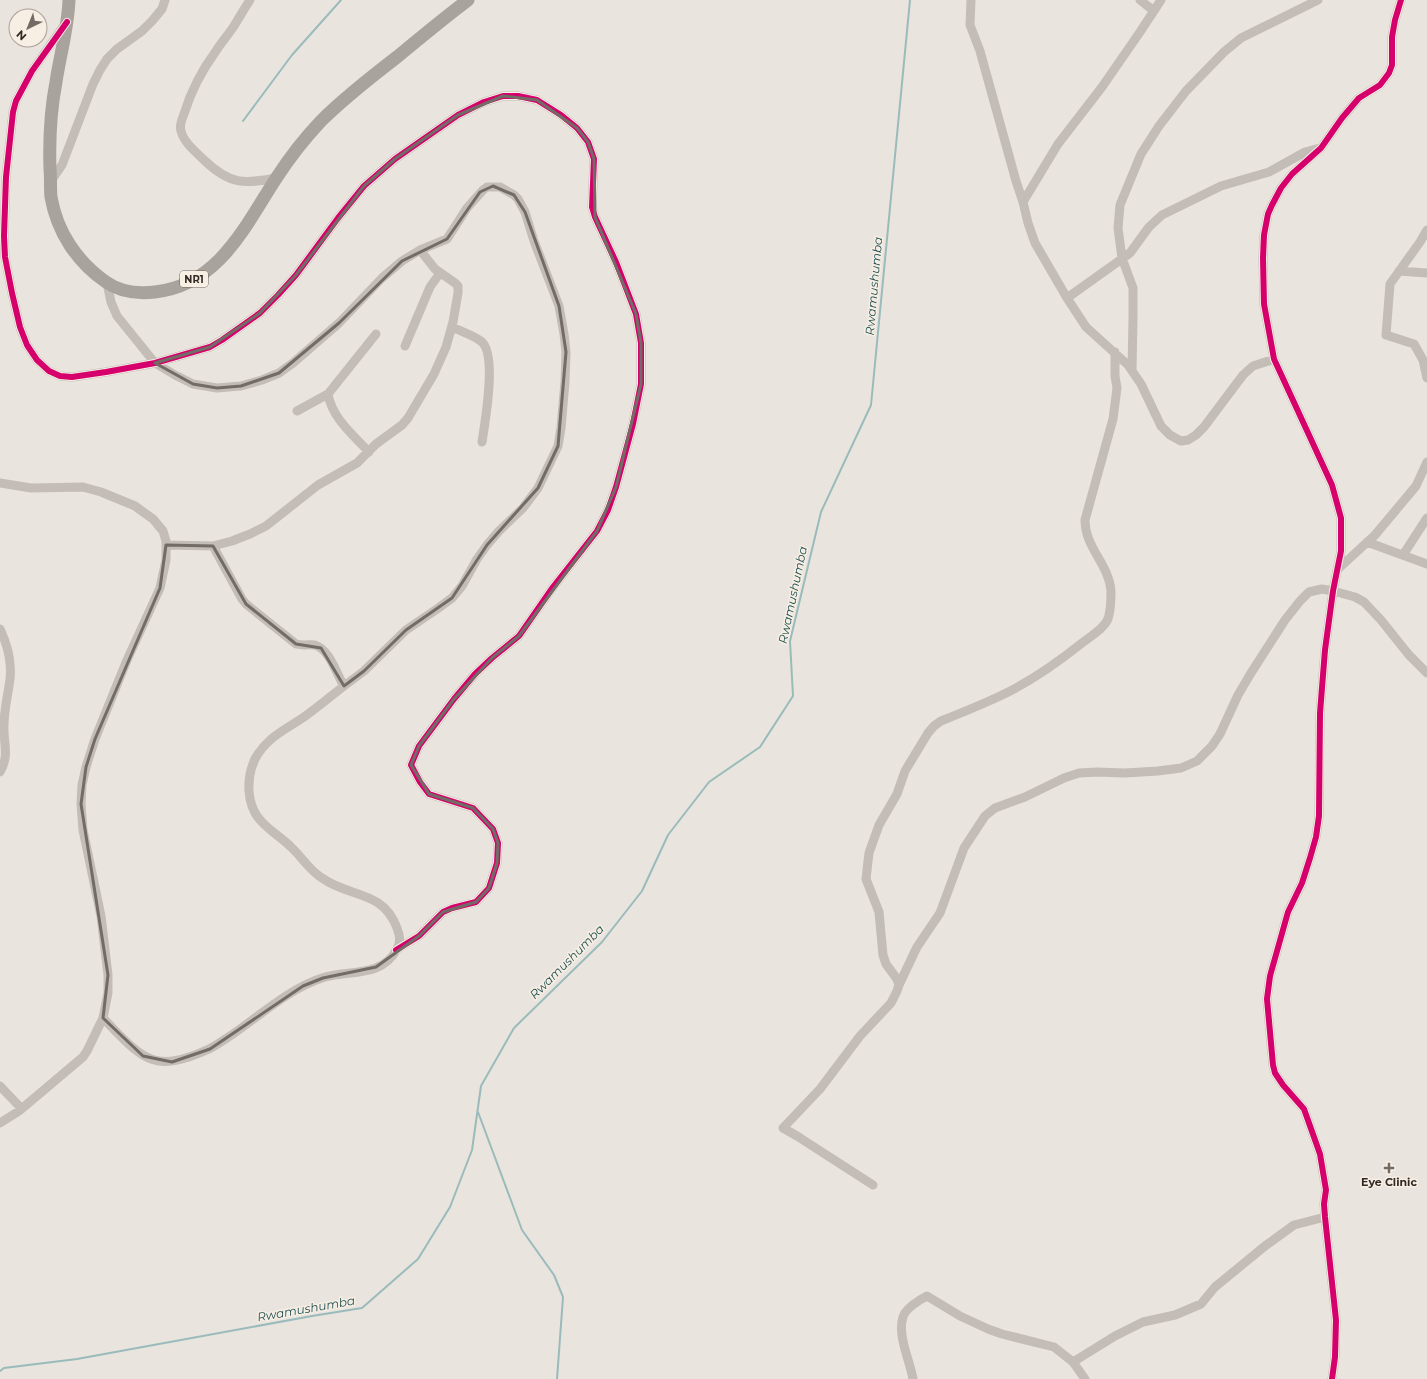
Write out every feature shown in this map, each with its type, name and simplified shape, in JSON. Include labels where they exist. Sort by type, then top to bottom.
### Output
[{"type":"highway","name":"NR1","points":[[69,0],[67,22],[55,83],[50,126],[51,197],[59,223],[67,241],[80,259],[95,274],[107,283],[113,287],[130,293],[168,291],[182,286],[204,273],[220,260],[234,245],[295,152],[322,120],[380,70],[468,0]]},
{"type":"street","points":[[51,181],[62,165],[93,84],[100,70],[107,59],[117,49],[142,31],[152,21],[162,9],[165,0]]},
{"type":"street","points":[[250,0],[234,27],[215,51],[196,84],[183,114],[180,125],[185,139],[192,148],[210,165],[226,176],[241,182],[277,178]]},
{"type":"street","points":[[971,0],[970,25],[980,51],[1028,223],[1035,243],[1086,327],[1115,352],[1132,370],[1141,384],[1161,426],[1170,435],[1181,441],[1188,440],[1204,427],[1253,366],[1274,359]]},
{"type":"street","points":[[1140,0],[1154,11]]},
{"type":"street","points":[[1023,202],[1058,144],[1102,87],[1161,0]]},
{"type":"street","points":[[1132,370],[1133,288],[1122,258],[1118,228],[1120,205],[1141,154],[1159,126],[1186,91],[1224,52],[1253,32],[1274,23],[1318,0]]},
{"type":"street","points":[[1332,1379],[1336,1320],[1324,1204],[1326,1190],[1320,1154],[1304,1109],[1283,1085],[1275,1073],[1272,1065],[1268,999],[1270,976],[1279,942],[1288,912],[1302,883],[1316,837],[1319,816],[1320,713],[1325,650],[1333,591],[1341,551],[1342,518],[1332,485],[1274,359],[1264,304],[1264,235],[1268,214],[1281,188],[1292,174],[1321,148],[1342,118],[1359,98],[1380,85],[1389,74],[1392,60],[1392,37],[1401,0]]},
{"type":"street","points":[[67,22],[32,71],[16,101],[13,112],[6,177],[2,236],[10,286],[20,327],[27,345],[37,360],[50,371],[60,376],[72,377],[155,363],[210,347],[229,336],[260,313],[296,275],[338,218],[364,186],[395,159],[464,112],[484,102],[503,96],[518,96],[537,100],[561,115],[577,128],[588,142],[594,160],[592,207],[595,218],[616,262],[636,314],[641,343],[641,384],[633,424],[616,488],[608,510],[597,531],[553,587],[519,636],[475,674],[454,699],[419,746],[411,765],[420,782],[429,794],[473,808],[493,829],[498,843],[497,863],[489,888],[476,902],[452,908],[443,912],[419,936],[396,950]]},
{"type":"street","points":[[1067,298],[1130,253],[1150,227],[1162,215],[1221,186],[1269,172],[1305,152],[1321,148]]},
{"type":"street","points":[[103,1018],[143,1056],[162,1062],[172,1062],[210,1049],[278,1001],[303,986],[333,975],[364,972],[388,960],[396,950],[400,942],[400,935],[396,924],[386,908],[376,900],[343,889],[328,882],[311,869],[298,854],[260,819],[254,810],[250,797],[248,786],[251,772],[256,759],[267,743],[276,734],[305,716],[364,672],[406,630],[452,598],[462,586],[477,559],[487,545],[523,508],[538,488],[558,446],[565,382],[566,352],[559,306],[534,241],[525,212],[514,195],[500,187],[487,187],[480,192],[467,208],[447,239],[420,250],[402,261],[382,278],[339,323],[293,363],[279,373],[245,385],[216,388],[194,384],[155,363],[118,316],[111,302],[107,283]]},
{"type":"street","points":[[1427,230],[1390,284],[1386,335],[1414,344],[1423,360],[1427,378]]},
{"type":"street","points":[[166,545],[213,546],[232,542],[266,526],[318,485],[357,463],[376,444],[402,425],[408,418],[434,374],[446,347],[452,327],[458,293],[458,286],[456,283],[440,273],[428,262],[420,250]]},
{"type":"street","points":[[1399,271],[1427,273]]},
{"type":"street","points":[[405,346],[430,287],[440,273]]},
{"type":"street","points":[[452,327],[473,337],[482,343],[487,349],[489,374],[482,442]]},
{"type":"street","points":[[297,411],[328,394],[376,334]]},
{"type":"street","points":[[899,985],[898,980],[886,964],[883,955],[879,912],[875,899],[868,886],[866,874],[872,841],[879,825],[897,794],[906,771],[928,733],[934,726],[941,721],[1001,696],[1033,678],[1058,662],[1102,628],[1108,620],[1111,591],[1109,581],[1105,570],[1086,535],[1085,520],[1113,419],[1117,388],[1115,352]]},
{"type":"street","points":[[328,394],[329,403],[337,416],[369,452]]},
{"type":"street","points":[[1338,569],[1375,535],[1416,486],[1427,462]]},
{"type":"street","points":[[0,483],[31,488],[82,487],[101,492],[135,506],[153,519],[163,531],[166,545],[166,560],[160,588],[127,660],[95,739],[86,767],[82,786],[81,804],[83,830],[101,916],[108,975],[108,993],[103,1018],[83,1057],[21,1108],[0,1123]]},
{"type":"street","points":[[1403,555],[1427,518]]},
{"type":"street","points":[[1367,542],[1427,564]]},
{"type":"street","points":[[213,546],[246,604],[296,644],[309,644],[321,648],[328,656],[344,686]]},
{"type":"street","points":[[873,1185],[782,1128],[820,1089],[860,1036],[891,1003],[917,947],[940,913],[964,848],[985,816],[995,808],[1025,797],[1064,778],[1079,773],[1158,771],[1181,768],[1196,761],[1212,746],[1220,734],[1241,689],[1285,620],[1309,592],[1322,589],[1355,597],[1364,602],[1382,620],[1409,655],[1427,673]]},
{"type":"street","points":[[0,629],[6,642],[11,678],[4,724],[6,758],[0,772]]},
{"type":"street","points":[[0,1086],[21,1108]]},
{"type":"street","points":[[1073,1362],[1115,1336],[1143,1322],[1175,1315],[1201,1304],[1215,1287],[1265,1246],[1294,1225],[1325,1217]]},
{"type":"street","points":[[913,1379],[901,1331],[903,1315],[915,1303],[926,1296],[960,1316],[988,1329],[1054,1347],[1073,1362],[1082,1378]]},
{"type":"highlighted area","points":[[503,96],[537,100],[577,128],[588,142],[594,159],[595,217],[636,314],[641,343],[641,384],[616,487],[597,531],[519,636],[492,658],[454,699],[419,746],[411,765],[429,794],[473,808],[493,829],[498,843],[497,863],[489,888],[476,902],[443,912],[419,936],[376,967],[323,978],[303,986],[210,1049],[172,1062],[143,1056],[103,1018],[108,975],[81,804],[86,767],[95,739],[160,588],[166,545],[213,546],[246,604],[296,644],[321,648],[344,686],[364,671],[406,630],[452,598],[487,545],[538,488],[558,446],[566,352],[559,306],[525,212],[514,195],[493,186],[480,192],[447,239],[402,261],[339,323],[279,373],[241,386],[217,388],[193,384],[155,363],[210,347],[260,313],[296,275],[364,186],[395,159],[458,115]]},
{"type":"waterway","points":[[243,121],[292,55],[341,0]]},
{"type":"waterway","name":"Rwamushumba","points":[[0,1371],[4,1368],[77,1359],[362,1308],[418,1259],[450,1207],[472,1150],[481,1086],[514,1028],[602,942],[642,891],[668,835],[709,782],[760,747],[793,696],[790,641],[821,512],[871,405],[910,0]]},
{"type":"waterway","points":[[478,1112],[522,1230],[554,1275],[563,1297],[557,1379]]},
{"type":"cycle path","points":[[1332,1379],[1335,1357],[1336,1320],[1325,1217],[1324,1204],[1326,1190],[1320,1154],[1304,1109],[1283,1085],[1275,1073],[1267,999],[1270,976],[1288,912],[1302,883],[1316,837],[1319,816],[1320,713],[1325,650],[1333,591],[1341,551],[1341,518],[1332,485],[1274,359],[1264,304],[1264,235],[1268,214],[1281,188],[1292,174],[1321,148],[1342,118],[1359,98],[1380,85],[1389,73],[1392,65],[1392,37],[1401,0]]},
{"type":"cycle path","points":[[67,22],[32,71],[16,101],[13,112],[6,177],[4,236],[5,257],[12,293],[20,327],[27,345],[37,360],[49,371],[60,376],[72,377],[155,363],[210,347],[222,340],[260,313],[278,295],[296,275],[338,218],[364,186],[395,159],[458,115],[484,102],[503,96],[518,96],[537,100],[561,115],[577,128],[588,142],[594,159],[592,207],[595,217],[616,262],[636,314],[641,343],[641,384],[633,424],[616,487],[608,510],[597,531],[553,587],[519,636],[475,674],[454,699],[419,746],[411,765],[420,782],[429,794],[473,808],[493,829],[498,843],[497,863],[489,888],[476,902],[452,908],[443,912],[419,936],[396,950]]},
{"type":"place","name":"Eye Clinic","points":[[1389,1168]]}]
